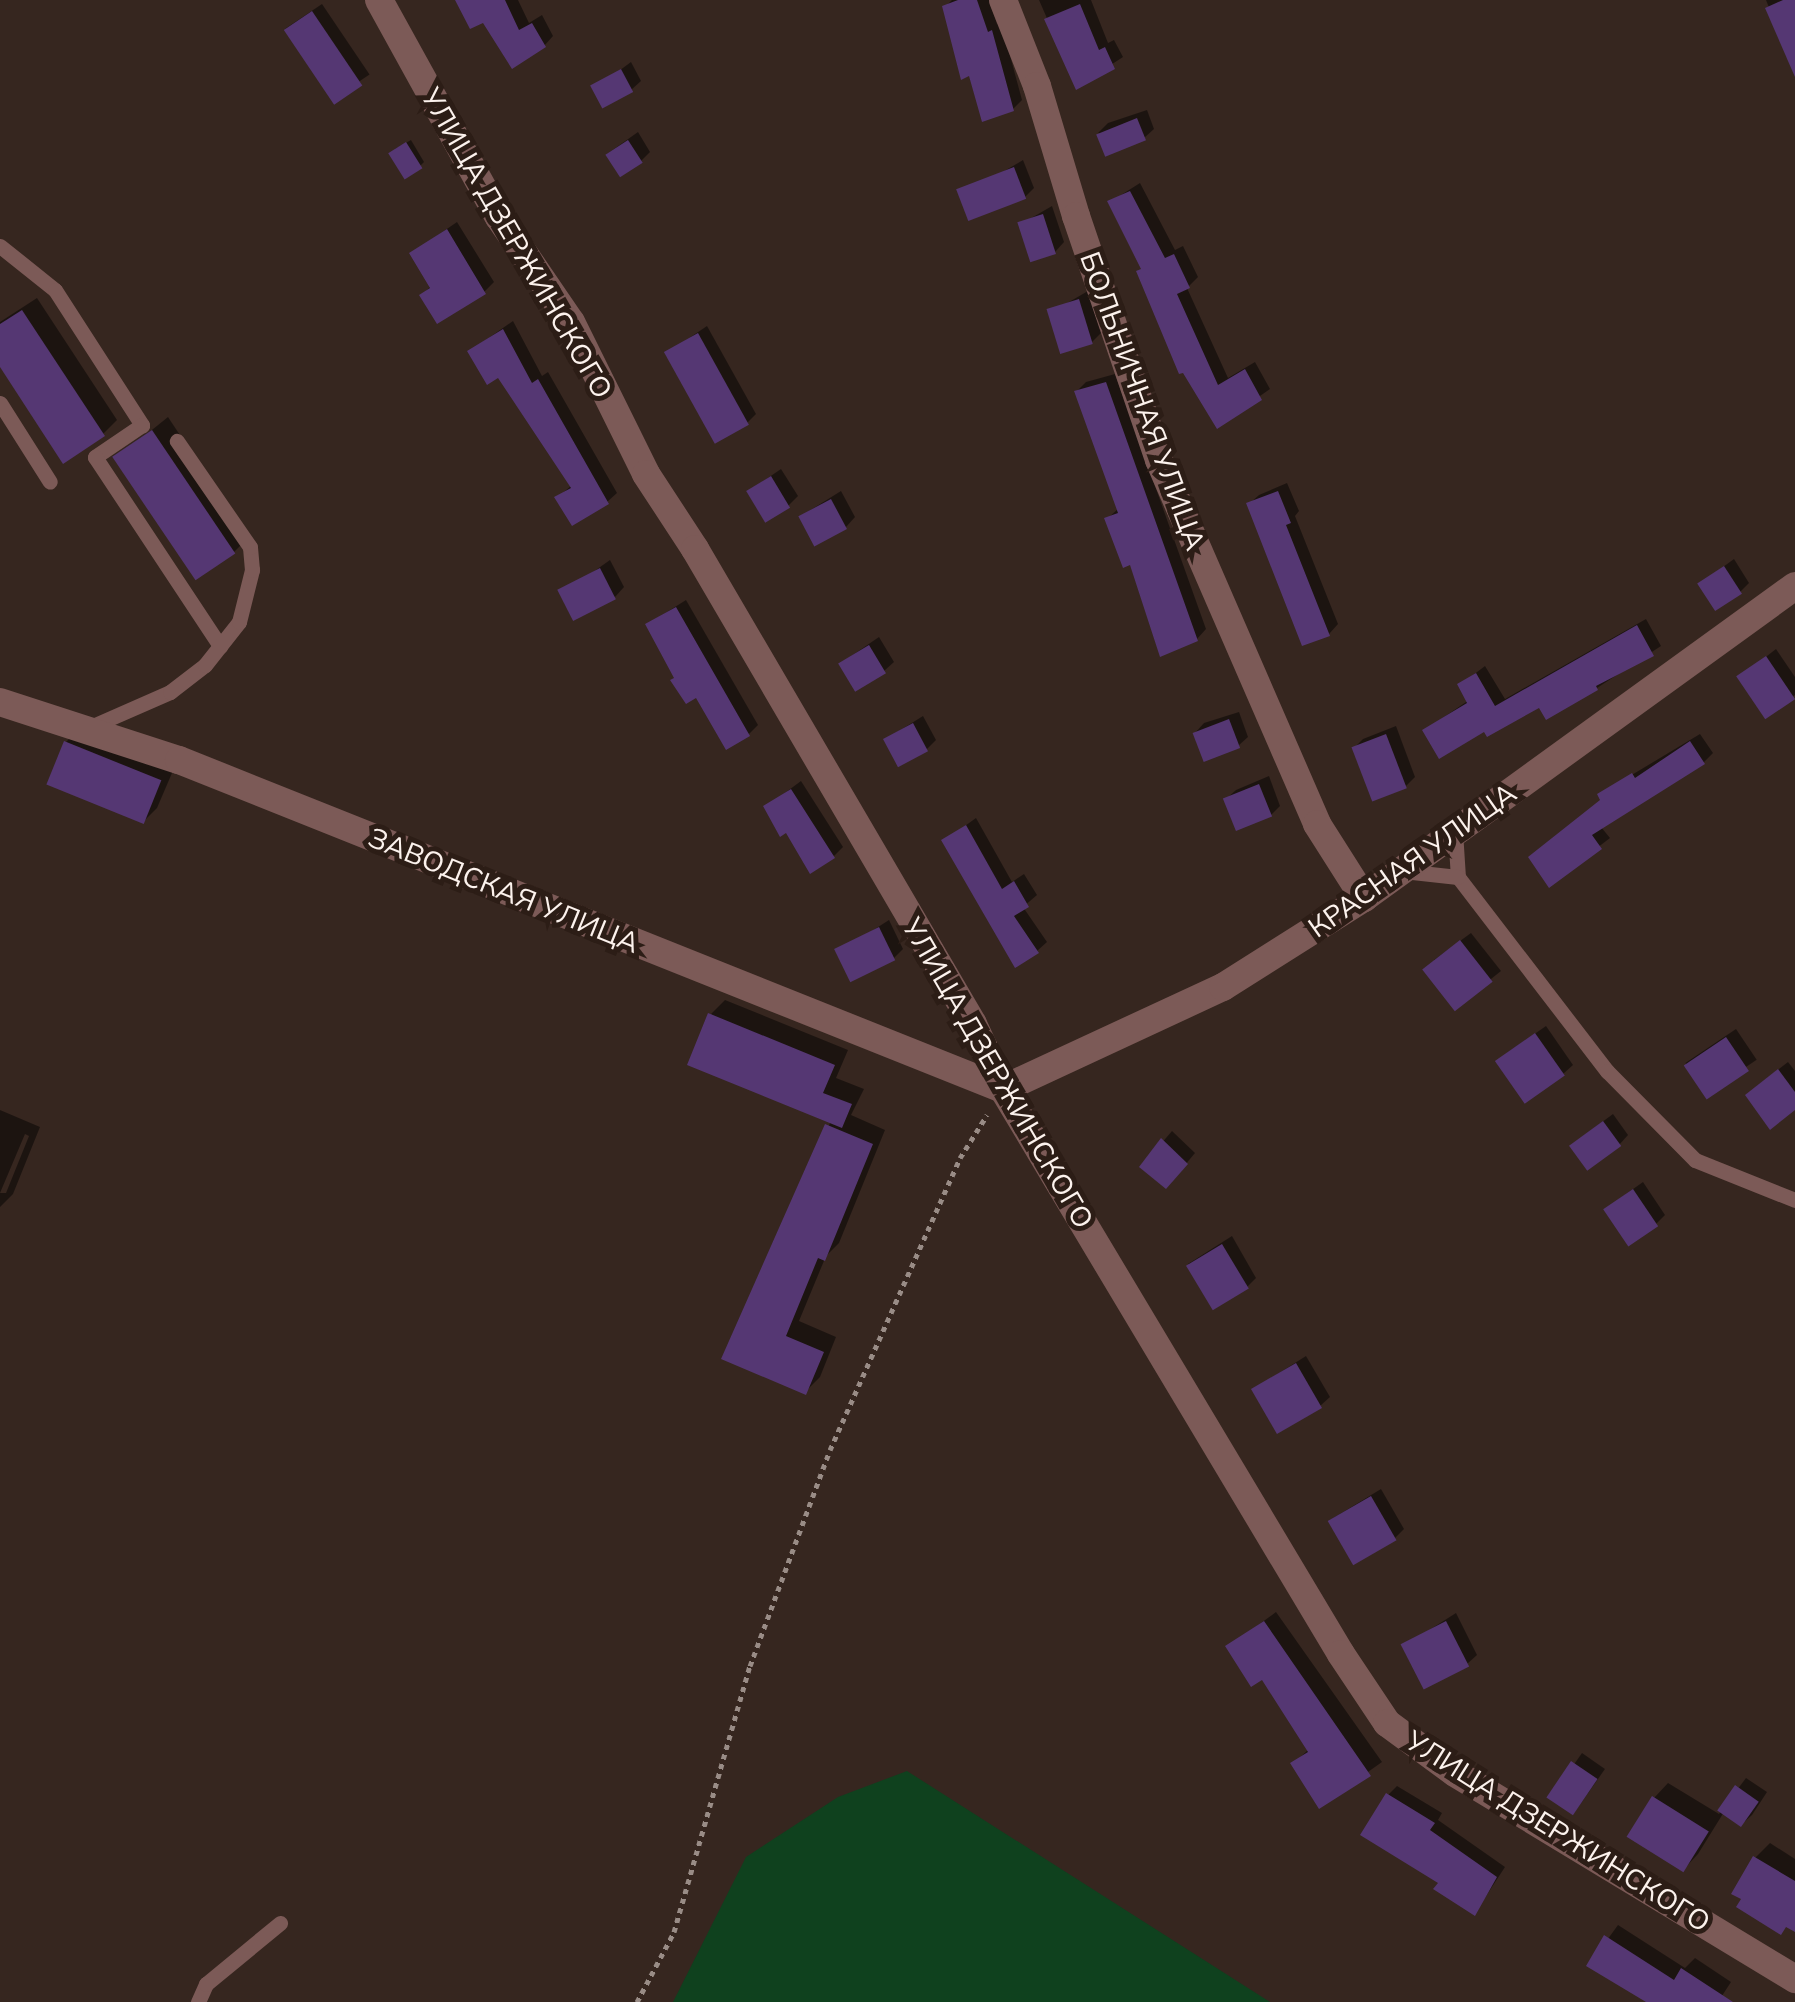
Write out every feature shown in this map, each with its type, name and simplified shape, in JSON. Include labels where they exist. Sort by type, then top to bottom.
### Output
[{"type":"street","name":"УЛИЦА ДЗЕРЖИНСКОГО","points":[[379,0],[499,217],[571,322],[646,474],[696,549],[973,1024],[1003,1089],[1341,1654],[1388,1723],[1455,1773],[1795,1980]]},
{"type":"street","name":"БОЛЬНИЧНАЯ УЛИЦА","points":[[1003,0],[1038,86],[1076,216],[1159,460],[1317,824],[1364,898]]},
{"type":"street","name":"КРАСНАЯ УЛИЦА","points":[[1003,1089],[1223,988],[1364,898],[1795,586]]},
{"type":"street","name":"ЗАВОДСКАЯ УЛИЦА","points":[[0,702],[179,760],[1003,1089]]},
{"type":"lane","points":[[0,246],[54,290],[142,425],[94,456],[220,646]]},
{"type":"lane","points":[[0,403],[50,482]]},
{"type":"lane","points":[[84,730],[170,692],[204,665],[239,622],[252,570],[250,547],[177,441]]},
{"type":"lane","points":[[1456,831],[1458,877],[1607,1071],[1696,1160],[1795,1200]]},
{"type":"lane","points":[[1400,871],[1458,877]]},
{"type":"lane","points":[[198,2002],[206,1984],[280,1923]]},
{"type":"path","points":[[636,2002],[674,1932],[750,1666],[830,1450],[960,1158],[1003,1089]]},
{"type":"green space","points":[[907,1771],[1270,2002],[673,2002],[746,1857],[838,1797]]},
{"type":"building","points":[[455,0],[505,0],[519,30],[532,23],[546,47],[512,69],[483,23],[470,29]]},
{"type":"building","points":[[958,0],[977,0],[988,32],[992,30],[1014,111],[982,122],[969,76],[961,80],[942,6]]},
{"type":"building","points":[[1783,0],[1795,0],[1795,77],[1765,8]]},
{"type":"building","points":[[1080,4],[1099,50],[1105,47],[1115,69],[1076,90],[1044,19]]},
{"type":"building","points":[[312,11],[362,86],[334,105],[284,30]]},
{"type":"building","points":[[621,69],[633,92],[602,108],[590,85]]},
{"type":"building","points":[[1137,118],[1146,140],[1105,157],[1096,134]]},
{"type":"building","points":[[628,140],[643,163],[620,177],[605,155]]},
{"type":"building","points":[[406,142],[422,168],[405,179],[388,153]]},
{"type":"building","points":[[1014,167],[1026,199],[968,221],[956,189]]},
{"type":"building","points":[[1130,191],[1165,258],[1174,254],[1190,288],[1177,294],[1218,385],[1245,369],[1262,400],[1217,429],[1183,373],[1179,374],[1136,271],[1141,269],[1107,201]]},
{"type":"building","points":[[1043,214],[1056,254],[1030,262],[1017,222]]},
{"type":"building","points":[[447,229],[486,294],[437,324],[419,295],[430,288],[409,253]]},
{"type":"building","points":[[1079,299],[1093,344],[1060,354],[1046,309]]},
{"type":"building","points":[[22,310],[105,436],[63,464],[0,367],[0,324]]},
{"type":"building","points":[[503,329],[532,383],[538,379],[609,504],[572,526],[554,497],[571,488],[498,378],[487,385],[467,351]]},
{"type":"building","points":[[698,333],[749,425],[715,444],[664,352]]},
{"type":"building","points":[[1106,382],[1198,641],[1160,657],[1130,565],[1123,568],[1104,518],[1118,513],[1074,391]]},
{"type":"building","points":[[152,430],[235,554],[196,580],[112,457]]},
{"type":"building","points":[[771,476],[790,508],[765,523],[746,491]]},
{"type":"building","points":[[1278,491],[1291,523],[1286,525],[1330,636],[1302,646],[1246,503]]},
{"type":"building","points":[[831,499],[847,529],[814,546],[798,516]]},
{"type":"building","points":[[1724,566],[1742,594],[1715,611],[1697,583]]},
{"type":"building","points":[[600,568],[616,599],[573,621],[557,590]]},
{"type":"building","points":[[676,607],[750,736],[726,750],[696,698],[686,704],[670,680],[674,678],[645,624]]},
{"type":"building","points":[[1637,625],[1654,656],[1596,686],[1598,690],[1546,720],[1539,708],[1487,737],[1484,732],[1439,759],[1422,730],[1467,703],[1457,684],[1476,673],[1495,706]]},
{"type":"building","points":[[869,645],[886,673],[855,692],[838,664]]},
{"type":"building","points":[[1766,656],[1795,699],[1765,719],[1736,676]]},
{"type":"building","points":[[1229,719],[1240,748],[1204,762],[1193,733]]},
{"type":"building","points":[[913,723],[928,751],[898,767],[883,739]]},
{"type":"building","points":[[1386,734],[1407,788],[1372,801],[1351,747]]},
{"type":"building","points":[[64,741],[161,780],[144,824],[46,785]]},
{"type":"building","points":[[1690,741],[1705,764],[1592,835],[1602,849],[1549,888],[1528,857],[1600,800],[1597,794],[1632,773],[1635,778]]},
{"type":"building","points":[[1259,784],[1272,816],[1236,831],[1223,799]]},
{"type":"building","points":[[791,789],[835,858],[810,874],[786,833],[780,837],[763,806]]},
{"type":"building","points":[[966,825],[1002,889],[1014,881],[1029,907],[1014,916],[1039,953],[1015,968],[941,840]]},
{"type":"building","points":[[879,927],[895,960],[850,982],[834,949]]},
{"type":"building","points":[[1460,940],[1493,982],[1455,1011],[1422,970]]},
{"type":"building","points":[[708,1013],[835,1065],[823,1093],[852,1104],[842,1128],[687,1065]]},
{"type":"building","points":[[1535,1033],[1565,1076],[1525,1104],[1495,1061]]},
{"type":"building","points":[[1726,1037],[1749,1071],[1707,1100],[1684,1066]]},
{"type":"building","points":[[1778,1069],[1795,1092],[1795,1110],[1770,1130],[1745,1095]]},
{"type":"building","points":[[1603,1121],[1621,1146],[1587,1171],[1569,1146]]},
{"type":"building","points":[[825,1124],[873,1144],[825,1261],[818,1258],[786,1336],[824,1352],[806,1395],[721,1359]]},
{"type":"building","points":[[1161,1138],[1188,1164],[1166,1189],[1139,1167]]},
{"type":"building","points":[[1633,1189],[1658,1226],[1628,1246],[1603,1209]]},
{"type":"building","points":[[1222,1244],[1249,1289],[1213,1310],[1186,1266]]},
{"type":"building","points":[[1296,1363],[1322,1408],[1277,1434],[1251,1389]]},
{"type":"building","points":[[1371,1496],[1396,1540],[1353,1565],[1328,1521]]},
{"type":"building","points":[[1264,1621],[1371,1776],[1319,1809],[1290,1763],[1308,1752],[1262,1680],[1251,1687],[1225,1646]]},
{"type":"building","points":[[1446,1621],[1469,1666],[1424,1690],[1401,1644]]},
{"type":"building","points":[[1571,1761],[1598,1779],[1573,1815],[1546,1797]]},
{"type":"building","points":[[1735,1785],[1759,1802],[1741,1827],[1717,1810]]},
{"type":"building","points":[[1386,1793],[1435,1823],[1430,1830],[1497,1877],[1475,1916],[1433,1889],[1438,1883],[1360,1835]]},
{"type":"building","points":[[1652,1796],[1709,1832],[1683,1872],[1627,1837]]},
{"type":"building","points":[[1753,1856],[1795,1881],[1795,1932],[1786,1927],[1781,1935],[1736,1907],[1741,1899],[1731,1894]]},
{"type":"building","points":[[1604,1935],[1674,1980],[1681,1968],[1733,2002],[1646,2002],[1586,1966]]}]
